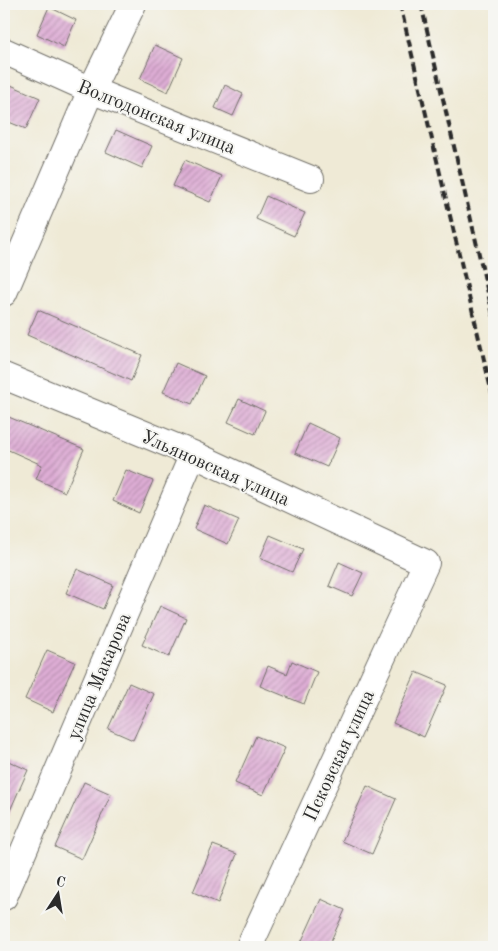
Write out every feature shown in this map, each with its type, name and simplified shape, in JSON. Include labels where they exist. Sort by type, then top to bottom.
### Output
[{"type":"street","points":[[4,293],[91,90],[133,4]]},
{"type":"street","name":"Волгодонская улица","points":[[4,51],[91,90],[311,179]]},
{"type":"street","name":"Ульяновская улица","points":[[4,376],[193,454],[426,564]]},
{"type":"street","name":"улица Макарова","points":[[4,897],[193,454]]},
{"type":"street","name":"Псковская улица","points":[[250,947],[426,564]]},
{"type":"building","points":[[49,7],[76,20],[64,47],[37,34]]},
{"type":"building","points":[[155,45],[183,58],[168,92],[140,79]]},
{"type":"building","points":[[4,82],[40,98],[26,129],[4,120]]},
{"type":"building","points":[[225,85],[243,94],[233,116],[215,108]]},
{"type":"building","points":[[116,130],[152,146],[142,168],[106,152]]},
{"type":"building","points":[[185,160],[222,176],[210,202],[173,186]]},
{"type":"building","points":[[266,196],[305,213],[294,236],[256,219]]},
{"type":"building","points":[[38,310],[142,355],[131,381],[27,335]]},
{"type":"building","points":[[176,363],[205,376],[192,404],[163,392]]},
{"type":"building","points":[[239,399],[265,411],[255,434],[228,422]]},
{"type":"building","points":[[4,415],[84,449],[65,492],[36,479],[42,465],[4,448]]},
{"type":"building","points":[[308,423],[340,438],[327,467],[295,453]]},
{"type":"building","points":[[126,470],[153,481],[139,513],[113,501]]},
{"type":"building","points":[[204,505],[239,520],[228,544],[194,529]]},
{"type":"building","points":[[270,535],[303,549],[292,572],[260,558]]},
{"type":"building","points":[[339,562],[363,573],[352,596],[329,586]]},
{"type":"building","points":[[77,569],[113,585],[103,609],[66,593]]},
{"type":"building","points":[[160,606],[186,618],[169,657],[142,645]]},
{"type":"building","points":[[47,650],[75,662],[53,712],[25,699]]},
{"type":"building","points":[[292,661],[317,672],[304,704],[260,686],[268,666],[287,674]]},
{"type":"building","points":[[416,672],[447,685],[424,737],[393,723]]},
{"type":"building","points":[[129,683],[154,694],[133,740],[108,729]]},
{"type":"building","points":[[256,736],[285,748],[263,795],[235,783]]},
{"type":"building","points":[[4,759],[28,770],[4,824]]},
{"type":"building","points":[[84,782],[111,794],[82,859],[55,847]]},
{"type":"building","points":[[367,786],[396,799],[372,854],[342,841]]},
{"type":"building","points":[[213,845],[237,854],[218,903],[193,892]]},
{"type":"building","points":[[321,899],[345,910],[328,947],[299,947]]},
{"type":"railway","points":[[400,4],[494,402]]},
{"type":"railway","points":[[421,4],[494,319]]}]
